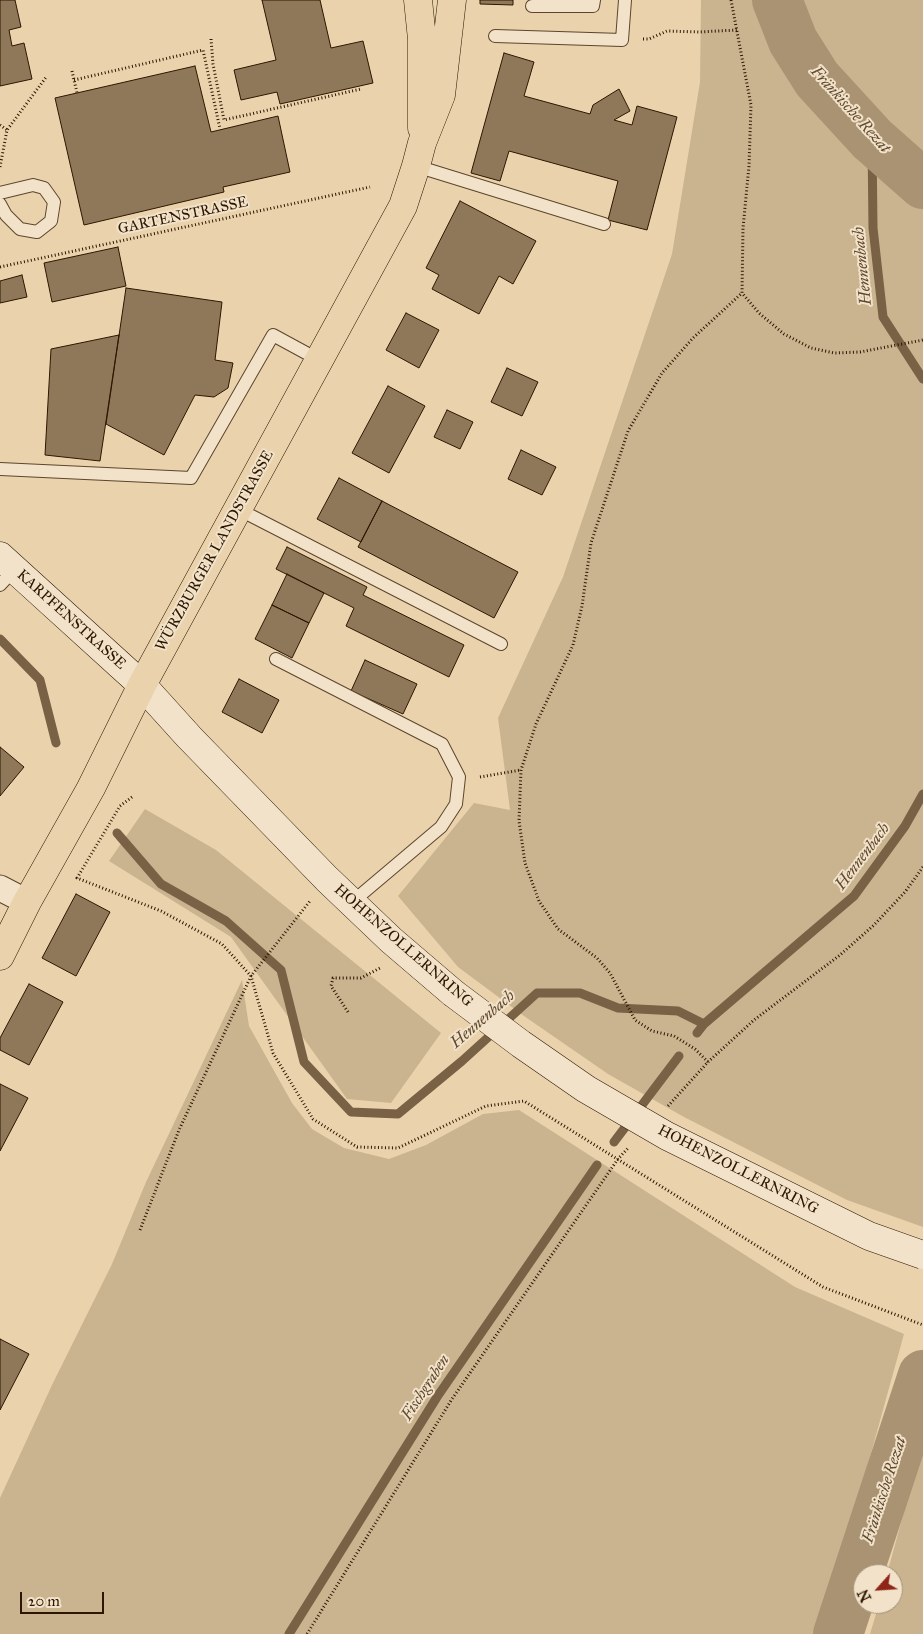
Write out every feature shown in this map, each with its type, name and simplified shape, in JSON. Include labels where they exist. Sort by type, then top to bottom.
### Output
[{"type":"main road","name":"WÜRZBURGER LANDSTRASSE","points":[[418,0],[422,39],[419,155]]},
{"type":"main road","name":"WÜRZBURGER LANDSTRASSE","points":[[0,956],[27,902],[91,788],[142,685],[403,206],[419,155],[441,96],[452,0]]},
{"type":"main road","name":"KARPFENSTRASSE","points":[[5,570],[142,685]]},
{"type":"main road","name":"HOHENZOLLERNRING","points":[[142,685],[189,737],[351,903],[452,993],[521,1044],[586,1089],[668,1136],[869,1236],[923,1255]]},
{"type":"street","points":[[0,888],[27,902]]},
{"type":"lane","points":[[532,6],[593,6],[594,0]]},
{"type":"lane","points":[[495,36],[622,40],[625,0]]},
{"type":"lane","points":[[419,155],[604,224]]},
{"type":"lane","points":[[0,193],[33,185],[44,188],[54,202],[51,221],[37,232],[20,230],[6,215],[0,204]]},
{"type":"lane","points":[[0,469],[191,478],[273,335],[319,360]]},
{"type":"lane","points":[[238,509],[501,644]]},
{"type":"lane","points":[[276,659],[442,744],[459,777],[456,804],[441,827],[351,903]]},
{"type":"path","points":[[731,0],[751,106],[749,166],[742,228],[742,293],[758,313],[784,334],[811,348],[834,353],[860,352],[923,340]]},
{"type":"path","points":[[667,30],[699,32],[737,30]]},
{"type":"path","points":[[211,39],[213,64],[224,120],[361,89]]},
{"type":"path","points":[[74,80],[203,50],[220,129]]},
{"type":"path","points":[[206,66],[213,64]]},
{"type":"path","points":[[72,71],[77,93]]},
{"type":"path","points":[[0,167],[7,130],[47,76]]},
{"type":"path","points":[[0,125],[7,130]]},
{"type":"path","name":"GARTENSTRASSE","points":[[0,266],[370,187]]},
{"type":"path","points":[[742,293],[693,338],[662,372],[628,431],[591,543],[582,606],[573,645],[536,724],[521,770],[519,821],[525,862],[539,901],[558,929],[597,958],[610,974],[635,1020],[652,1030],[674,1036],[695,1049],[708,1062],[754,1020],[840,955],[874,925],[905,892],[923,866]]},
{"type":"path","points":[[459,777],[489,776],[521,770]]},
{"type":"path","points":[[132,797],[120,806],[77,878],[162,911],[222,944],[251,976],[273,1054],[314,1119],[356,1147],[398,1148],[486,1106],[524,1101],[823,1287],[923,1325]]},
{"type":"path","points":[[140,1230],[179,1130],[251,976],[327,879]]},
{"type":"path","points":[[348,1012],[330,986],[333,978],[361,978],[383,967]]},
{"type":"path","points":[[307,1634],[452,1399],[618,1159]]},
{"type":"shaded area","points":[[701,0],[923,0],[923,1227],[847,1200],[684,1117],[608,1074],[524,1016],[458,967],[398,896],[474,803],[510,810],[498,718],[563,577],[672,254],[700,82]]},
{"type":"shaded area","points":[[145,809],[216,850],[441,1033],[391,1103],[347,1099],[231,937],[109,861]]},
{"type":"shaded area","points":[[242,980],[249,1026],[292,1103],[312,1129],[344,1148],[389,1159],[426,1145],[483,1114],[519,1110],[795,1287],[904,1334],[821,1634],[0,1634],[0,1498],[52,1385],[112,1264],[146,1182]]},
{"type":"shaded area","points":[[923,1442],[923,1634],[870,1634],[876,1614],[903,1614],[903,1564],[890,1564]]},
{"type":"building","points":[[0,0],[15,0],[21,27],[9,30],[12,46],[24,43],[32,79],[0,86]]},
{"type":"building","points":[[262,0],[320,0],[331,48],[363,41],[373,83],[280,104],[277,92],[241,100],[234,70],[276,60]]},
{"type":"building","points":[[480,0],[513,0],[513,5],[480,4]]},
{"type":"building","points":[[504,53],[534,62],[524,96],[590,114],[593,105],[619,89],[630,111],[614,120],[632,125],[637,106],[677,117],[647,230],[608,220],[618,181],[509,151],[500,181],[471,173]]},
{"type":"building","points":[[195,66],[211,132],[278,116],[290,172],[223,187],[224,192],[84,225],[55,98]]},
{"type":"building","points":[[460,201],[536,241],[513,284],[499,276],[479,314],[432,289],[439,275],[426,268]]},
{"type":"building","points":[[118,247],[126,286],[52,302],[44,263]]},
{"type":"building","points":[[22,275],[27,297],[0,303],[0,281]]},
{"type":"building","points":[[126,288],[222,302],[215,360],[233,363],[228,388],[214,397],[195,395],[164,455],[106,424]]},
{"type":"building","points":[[406,313],[439,330],[419,368],[386,350]]},
{"type":"building","points":[[119,335],[100,461],[45,455],[51,349]]},
{"type":"building","points":[[507,368],[538,382],[522,416],[491,402]]},
{"type":"building","points":[[388,386],[425,406],[389,473],[352,453]]},
{"type":"building","points":[[447,410],[473,422],[460,449],[434,437]]},
{"type":"building","points":[[521,450],[556,467],[542,495],[508,479]]},
{"type":"building","points":[[339,478],[382,501],[361,542],[317,519]]},
{"type":"building","points":[[382,501],[518,572],[494,618],[358,547]]},
{"type":"building","points":[[287,547],[367,587],[363,595],[464,645],[449,677],[346,626],[354,608],[276,569]]},
{"type":"building","points":[[287,574],[324,593],[309,623],[272,605]]},
{"type":"building","points":[[272,605],[309,623],[292,658],[255,639]]},
{"type":"building","points":[[365,660],[417,684],[403,714],[351,691]]},
{"type":"building","points":[[239,679],[279,700],[262,733],[222,712]]},
{"type":"building","points":[[0,747],[24,767],[0,796]]},
{"type":"building","points":[[76,894],[110,912],[76,976],[42,958]]},
{"type":"building","points":[[29,984],[63,1002],[29,1065],[0,1050],[0,1038]]},
{"type":"building","points":[[0,1084],[28,1098],[0,1151]]},
{"type":"building","points":[[0,1339],[29,1354],[0,1410]]},
{"type":"waterway","name":"Fränkische Rezat","points":[[777,0],[793,41],[817,79],[872,139],[923,184]]},
{"type":"waterway","name":"Hennenbach","points":[[872,139],[873,228],[883,317],[923,379]]},
{"type":"waterway","name":"Hennenbach","points":[[0,639],[40,680],[56,743]]},
{"type":"waterway","name":"Hennenbach","points":[[117,833],[161,884],[226,921],[281,970],[304,1062],[351,1112],[398,1114],[462,1061],[537,993],[580,993],[618,1008],[678,1011],[704,1024],[854,896],[905,826],[923,794]]},
{"type":"waterway","name":"Fischgraben","points":[[697,1033],[704,1024]]},
{"type":"waterway","name":"Fischgraben","points":[[614,1142],[679,1056]]},
{"type":"waterway","name":"Fischgraben","points":[[289,1634],[437,1397],[597,1165]]},
{"type":"waterway","name":"Fränkische Rezat","points":[[838,1634],[923,1375]]}]
